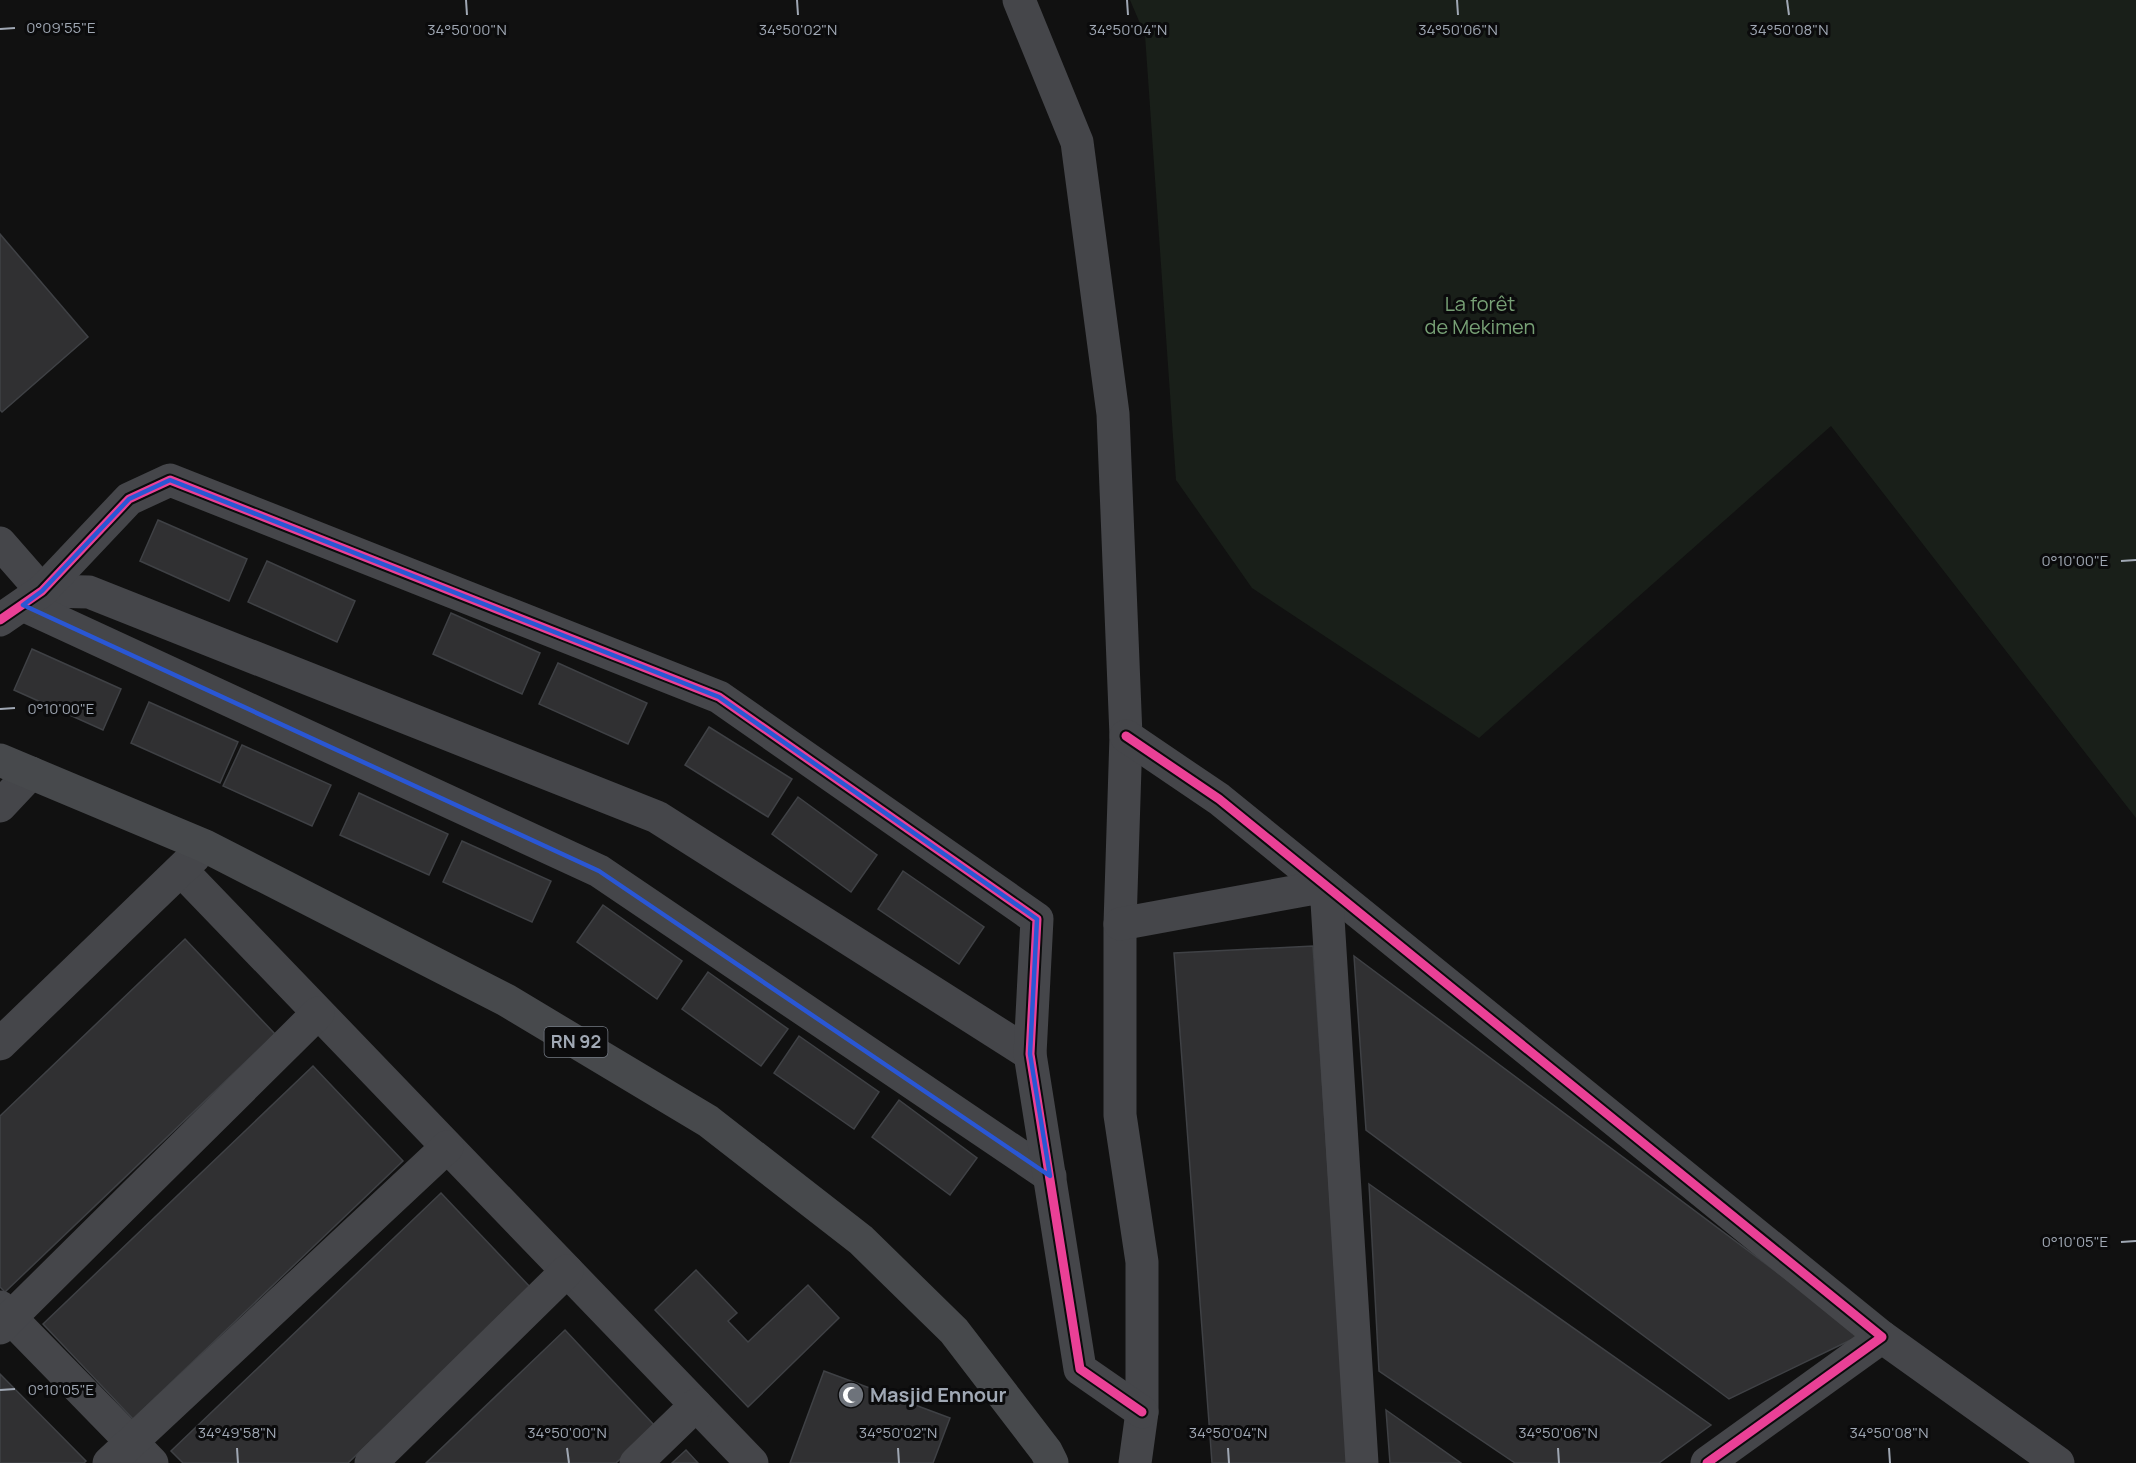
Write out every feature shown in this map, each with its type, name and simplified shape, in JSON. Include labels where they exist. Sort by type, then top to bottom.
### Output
[{"type":"main road","name":"RN 92","points":[[0,760],[205,846],[506,1000],[708,1121],[861,1240],[954,1331],[1046,1451],[1052,1463]]},
{"type":"street","points":[[1019,0],[1077,142],[1113,414],[1126,736],[1120,924],[1120,1115],[1142,1262],[1142,1412],[1135,1463]]},
{"type":"street","points":[[22,605],[129,499],[170,480],[719,697],[1037,919],[1030,1054],[1080,1369],[1142,1412]]},
{"type":"street","points":[[0,543],[22,605],[599,871],[1050,1176]]},
{"type":"street","points":[[22,605],[89,592],[657,817],[1030,1054]]},
{"type":"street","points":[[1126,736],[1219,799],[1882,1337],[2058,1463]]},
{"type":"street","points":[[0,806],[31,773]]},
{"type":"street","points":[[0,1044],[205,846]]},
{"type":"street","points":[[181,870],[752,1463]]},
{"type":"street","points":[[1120,924],[1326,886]]},
{"type":"street","points":[[1326,886],[1362,1463]]},
{"type":"street","points":[[318,1013],[4,1318],[130,1455],[447,1147]]},
{"type":"street","points":[[371,1463],[567,1271]]},
{"type":"street","points":[[1707,1463],[1882,1337]]},
{"type":"street","points":[[636,1463],[696,1405]]},
{"type":"highlighted area","points":[[170,480],[719,697],[1037,919],[1030,1054],[1050,1176],[599,871],[23,605],[42,591],[129,499]]},
{"type":"green space","name":"La forêt de Mekimen","points":[[1130,0],[2136,0],[2136,818],[1831,426],[1479,738],[1252,588],[1176,480],[1145,35]]},
{"type":"building","points":[[0,234],[88,337],[2,412],[0,410]]},
{"type":"building","points":[[158,520],[247,559],[229,601],[140,561]]},
{"type":"building","points":[[267,561],[355,601],[337,642],[248,602]]},
{"type":"building","points":[[451,613],[540,653],[522,694],[433,654]]},
{"type":"building","points":[[32,649],[121,689],[103,730],[14,690]]},
{"type":"building","points":[[558,663],[647,703],[628,744],[539,704]]},
{"type":"building","points":[[149,702],[238,742],[220,783],[131,743]]},
{"type":"building","points":[[709,727],[792,779],[768,817],[685,765]]},
{"type":"building","points":[[242,745],[331,785],[312,826],[223,786]]},
{"type":"building","points":[[359,793],[448,834],[429,875],[340,835]]},
{"type":"building","points":[[798,797],[877,855],[851,892],[772,834]]},
{"type":"building","points":[[462,841],[551,881],[532,922],[443,882]]},
{"type":"building","points":[[903,871],[984,927],[959,964],[878,909]]},
{"type":"building","points":[[603,905],[682,961],[657,999],[577,942]]},
{"type":"building","points":[[185,939],[275,1034],[5,1292],[0,1287],[0,1116]]},
{"type":"building","points":[[1313,946],[1348,1463],[1212,1463],[1174,953]]},
{"type":"building","points":[[1354,956],[1861,1335],[1729,1399],[1366,1130]]},
{"type":"building","points":[[708,972],[788,1029],[761,1066],[682,1009]]},
{"type":"building","points":[[799,1036],[879,1092],[854,1129],[774,1073]]},
{"type":"building","points":[[313,1066],[403,1161],[133,1419],[43,1324]]},
{"type":"building","points":[[899,1100],[977,1158],[950,1195],[872,1137]]},
{"type":"building","points":[[1369,1184],[1711,1425],[1659,1463],[1515,1463],[1379,1371]]},
{"type":"building","points":[[441,1193],[531,1288],[348,1463],[183,1463],[171,1451]]},
{"type":"building","points":[[696,1270],[737,1313],[728,1321],[748,1342],[808,1285],[839,1318],[748,1407],[655,1310]]},
{"type":"building","points":[[565,1330],[655,1426],[616,1463],[426,1463]]},
{"type":"building","name":"Masjid Ennour","points":[[824,1371],[950,1418],[933,1463],[790,1463]]},
{"type":"building","points":[[0,1374],[86,1461],[84,1463],[0,1463]]},
{"type":"building","points":[[1386,1410],[1461,1463],[1390,1463]]},
{"type":"building","points":[[686,1450],[698,1463],[672,1463]]},
{"type":"cycle path","points":[[0,620],[42,591],[129,499],[170,480],[719,697],[1037,919],[1030,1054],[1080,1369],[1142,1412]]},
{"type":"cycle path","points":[[1126,736],[1219,799],[1882,1337],[1707,1463]]},
{"type":"place","name":"Masjid Ennour","points":[[851,1395]]}]
